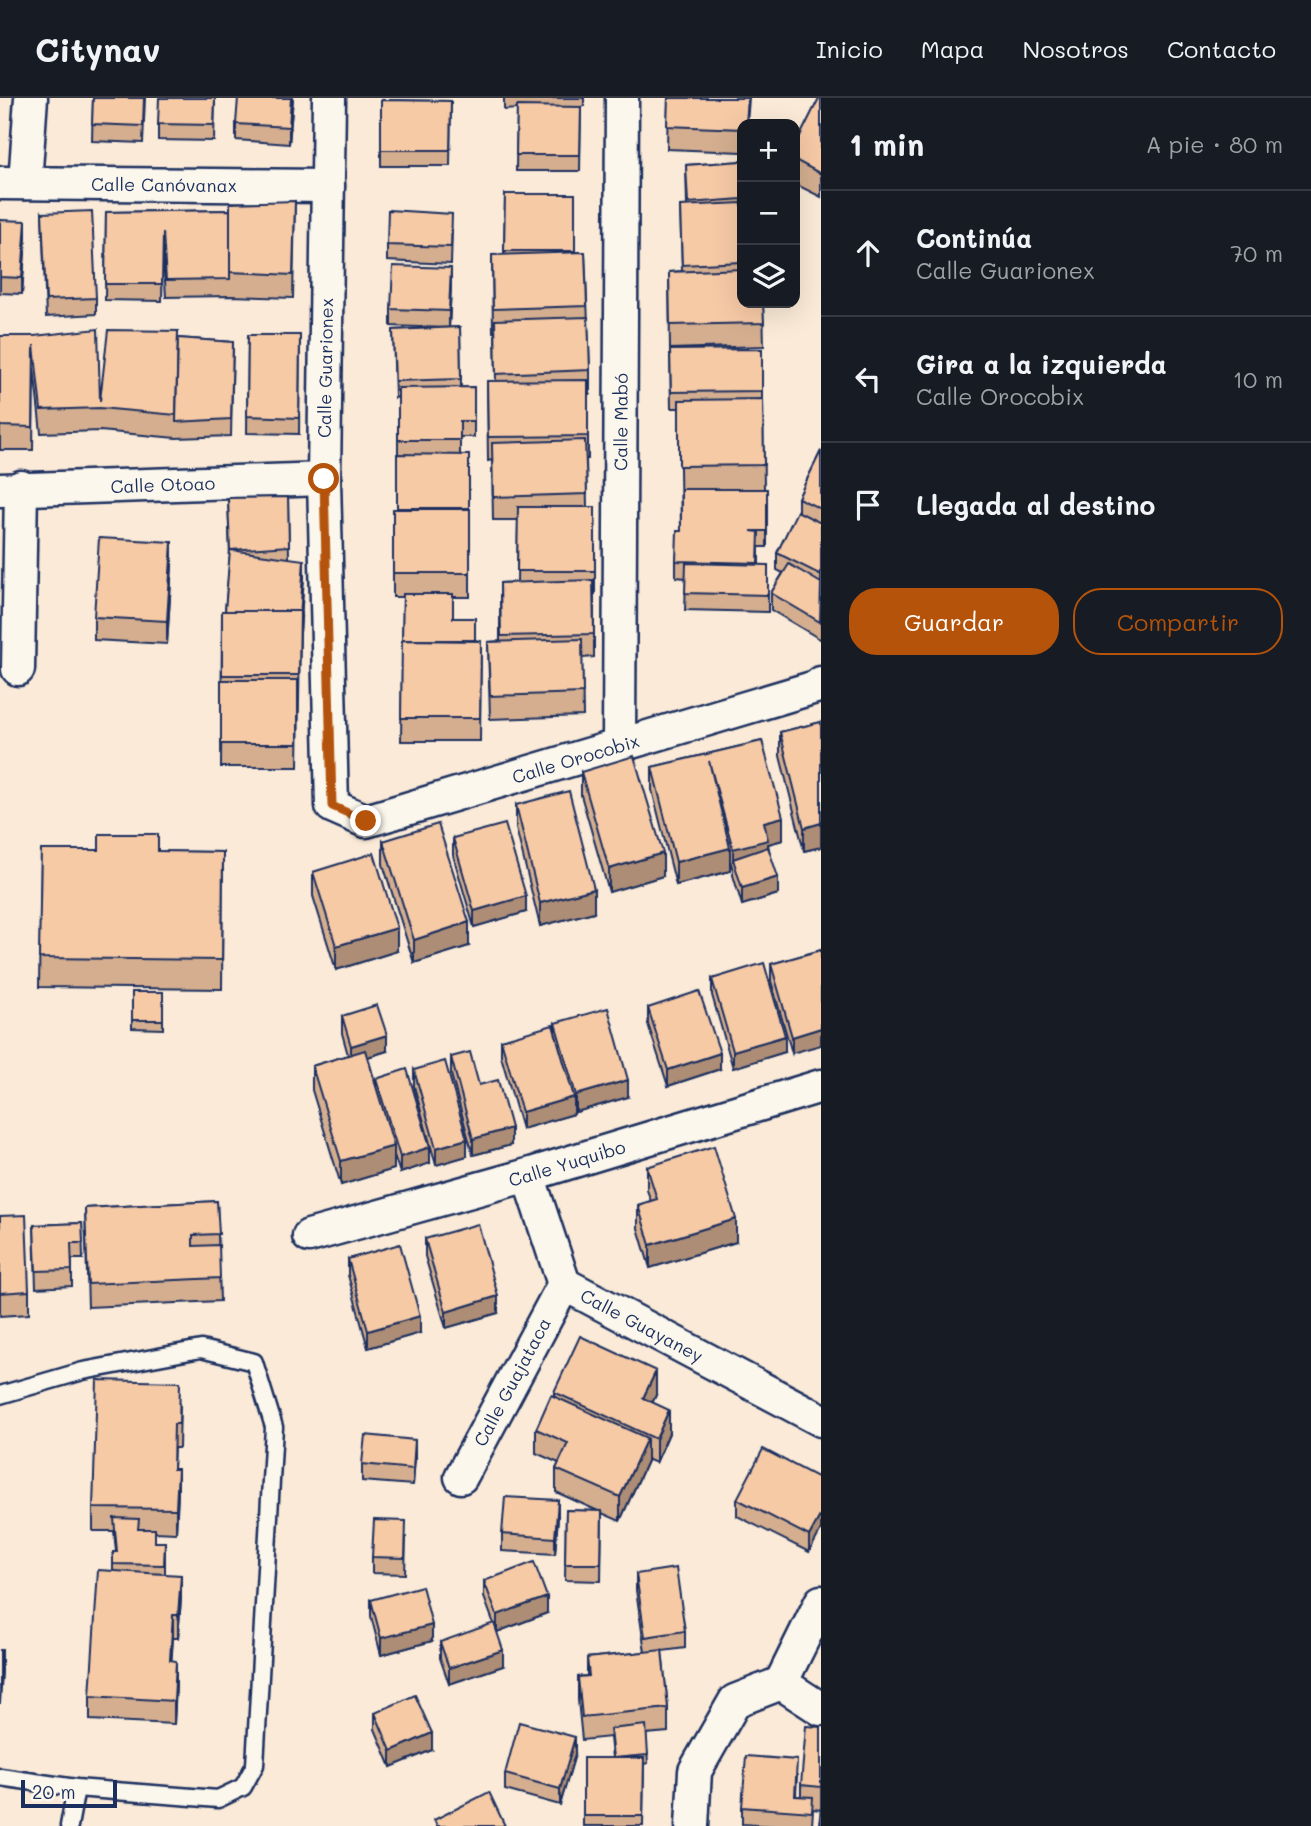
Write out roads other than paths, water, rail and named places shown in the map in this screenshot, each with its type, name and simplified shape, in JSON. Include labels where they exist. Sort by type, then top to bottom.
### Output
[{"type":"street","points":[[12,183],[31,98]]},
{"type":"street","name":"Calle Guarionex","points":[[330,98],[324,479],[332,806]]},
{"type":"street","name":"Calle Mabó","points":[[619,744],[622,98]]},
{"type":"street","name":"Calle Canóvanax","points":[[12,183],[328,186]]},
{"type":"street","name":"Calle Otoao","points":[[10,489],[324,479]]},
{"type":"street","points":[[10,489],[18,669]]},
{"type":"street","name":"Calle Orocobix","points":[[332,806],[366,821],[819,686],[821,683]]},
{"type":"street","name":"Calle Yuquibo","points":[[309,1236],[528,1175],[821,1086]]},
{"type":"street","name":"Calle Guayaney","points":[[528,1175],[564,1284],[821,1420]]},
{"type":"street","name":"Calle Guajataca","points":[[461,1477],[564,1284]]},
{"type":"street","points":[[692,1826],[695,1771],[735,1701],[781,1683],[821,1602]]},
{"type":"street","points":[[781,1683],[821,1709]]},
{"type":"lane","points":[[0,1395],[83,1371],[201,1349],[254,1362],[274,1427],[255,1765],[243,1787],[218,1798],[76,1788],[0,1777]]},
{"type":"lane","points":[[69,1826],[76,1788]]}]
